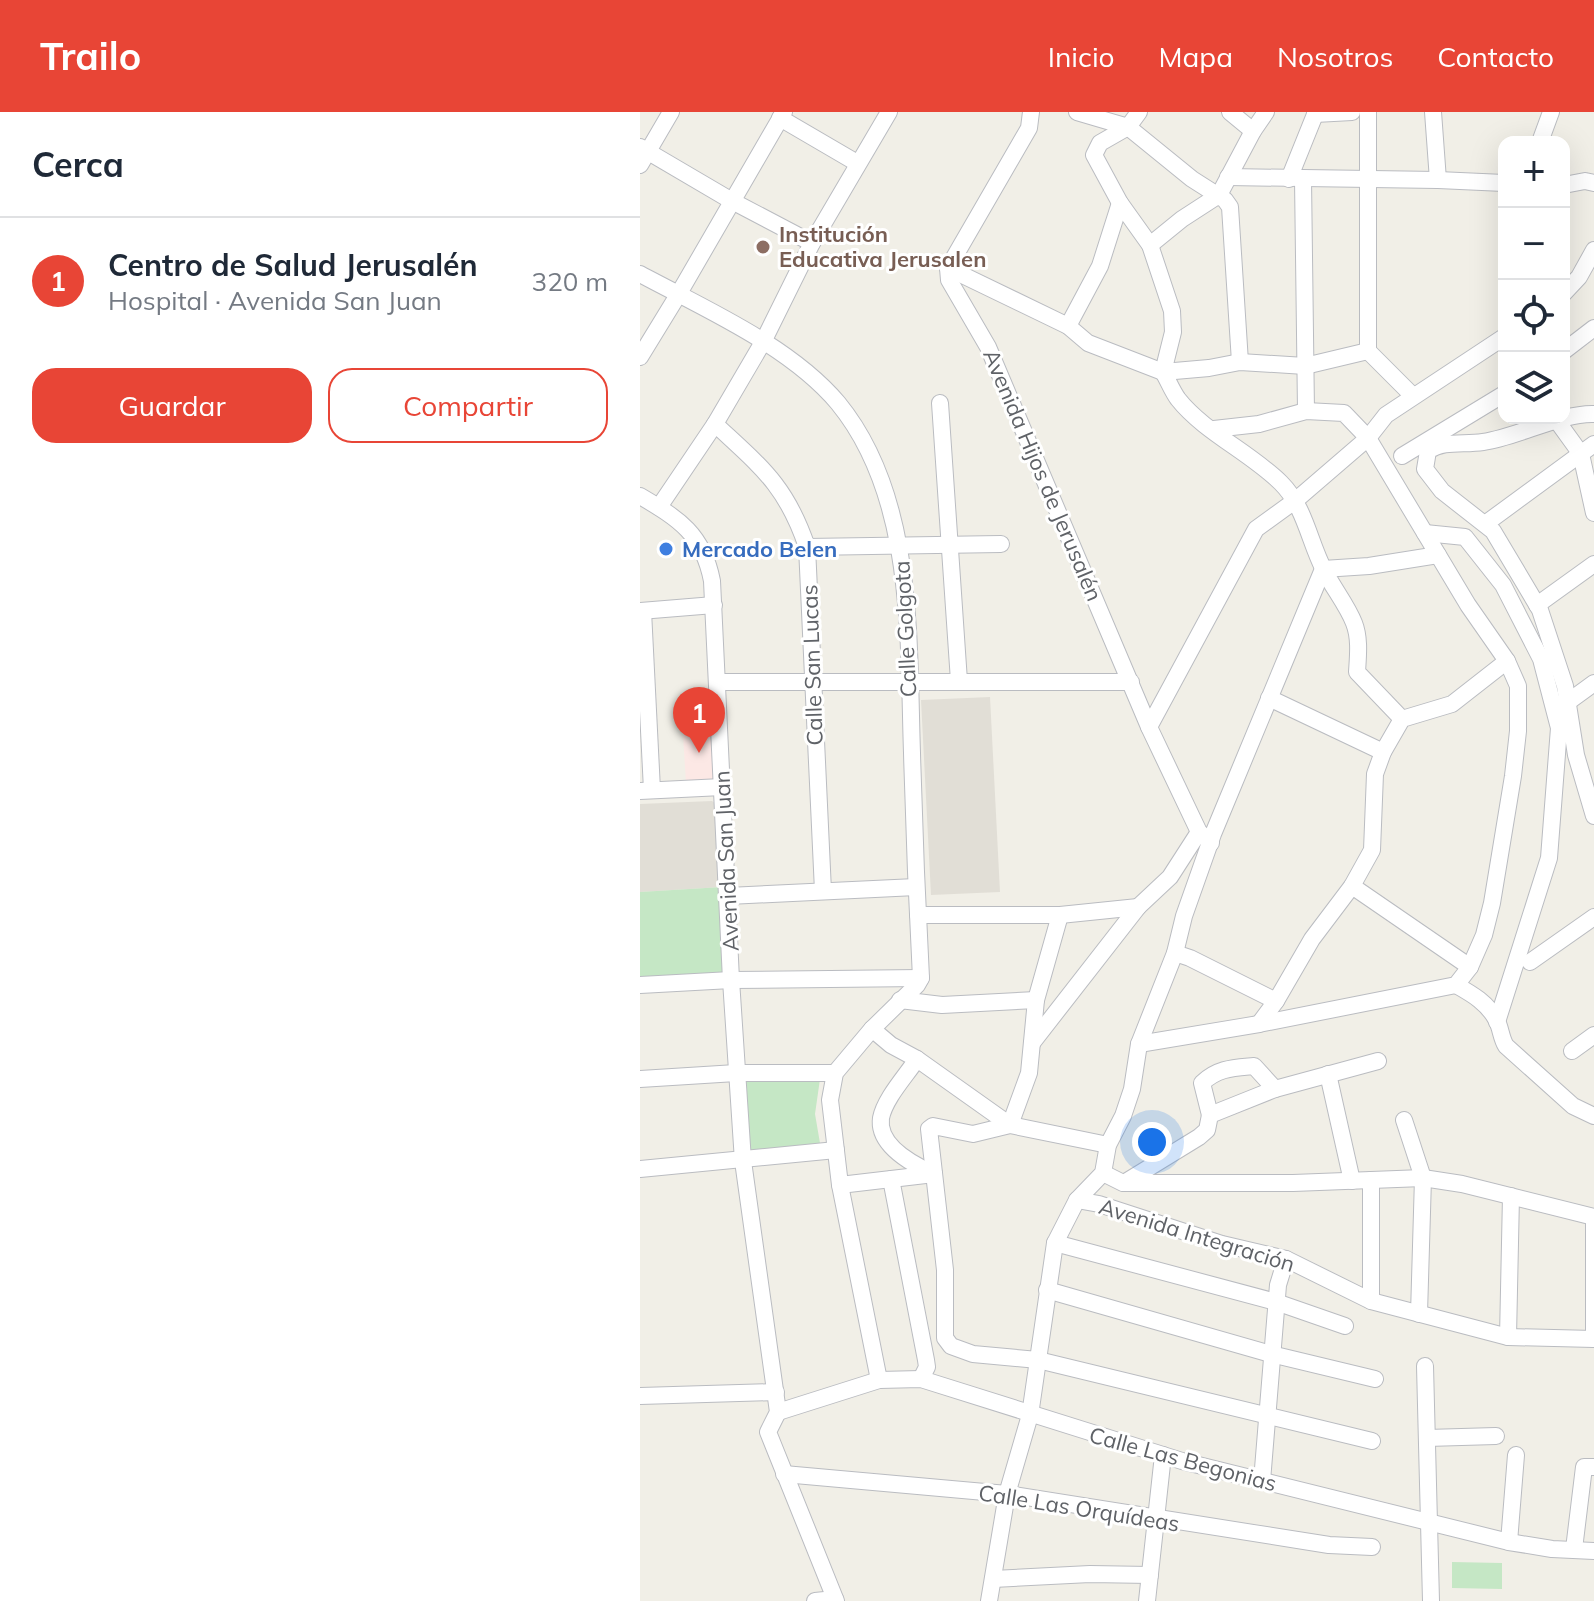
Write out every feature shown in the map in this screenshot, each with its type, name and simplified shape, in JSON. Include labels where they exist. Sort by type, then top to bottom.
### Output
[{"type":"street","points":[[671,112],[643,155],[812,243]]},
{"type":"street","points":[[659,507],[715,424],[763,342],[812,243],[889,112]]},
{"type":"street","points":[[1031,112],[1029,128],[948,268],[1068,326],[1088,343],[1163,372],[1240,362],[1305,366],[1368,351]]},
{"type":"street","points":[[1077,112],[1128,127],[1224,201]]},
{"type":"street","points":[[1139,112],[1128,127],[1100,143],[1094,155],[1120,203],[1150,245],[1172,311],[1173,332],[1163,372],[1177,398],[1271,474],[1296,500],[1323,569],[1355,624],[1359,653],[1357,672],[1402,719]]},
{"type":"street","points":[[1230,112],[1253,131]]},
{"type":"street","points":[[1240,362],[1224,201],[1228,177],[1266,112]]},
{"type":"street","points":[[1306,411],[1296,179],[1315,113],[1352,112]]},
{"type":"street","points":[[1368,112],[1368,351],[1413,396]]},
{"type":"street","points":[[1433,112],[1438,180]]},
{"type":"street","points":[[1542,136],[1551,112]]},
{"type":"street","points":[[640,357],[782,115],[857,163]]},
{"type":"street","points":[[1228,177],[1498,183]]},
{"type":"street","points":[[1570,184],[1594,183]]},
{"type":"street","points":[[1150,245],[1182,219],[1224,201]]},
{"type":"street","points":[[1068,326],[1100,266],[1120,203]]},
{"type":"street","points":[[1570,287],[1594,250]]},
{"type":"street","name":"Avenida Hijos de Jerusalén","points":[[948,268],[949,280],[988,347],[1149,727],[1205,838]]},
{"type":"street","name":"Calle Golgota","points":[[640,274],[763,342],[810,376],[836,401],[858,430],[882,479],[900,546],[909,681],[921,978]]},
{"type":"street","points":[[1570,346],[1594,328]]},
{"type":"street","points":[[1149,727],[1256,529],[1296,500],[1368,438],[1386,415],[1498,341]]},
{"type":"street","points":[[1402,456],[1498,398]]},
{"type":"street","points":[[940,403],[959,681]]},
{"type":"street","points":[[1214,429],[1259,424],[1306,411],[1344,413],[1368,438],[1468,605],[1507,661],[1518,686],[1518,731],[1513,776],[1492,903],[1484,935],[1470,967],[1456,985]]},
{"type":"street","points":[[1570,417],[1594,414]]},
{"type":"street","name":"Calle San Lucas","points":[[715,424],[783,491],[797,515],[807,547],[823,891]]},
{"type":"street","points":[[1543,424],[1492,440],[1438,444],[1428,451],[1425,469],[1442,491],[1493,531],[1537,605],[1565,686],[1576,755],[1591,796],[1594,816]]},
{"type":"street","points":[[1560,424],[1588,449],[1594,513]]},
{"type":"street","points":[[1485,524],[1588,449]]},
{"type":"street","name":"Avenida San Juan","points":[[640,496],[685,526],[709,562],[714,605],[731,980],[743,1161],[778,1412],[768,1432],[836,1600]]},
{"type":"street","points":[[1425,533],[1465,537],[1503,585],[1541,659],[1559,728],[1549,858],[1497,1022]]},
{"type":"street","points":[[807,547],[1001,544]]},
{"type":"street","points":[[1323,569],[1369,566],[1438,555]]},
{"type":"street","points":[[1537,605],[1594,564]]},
{"type":"street","points":[[989,1601],[1007,1494],[1030,1415],[1055,1243],[1077,1200],[1103,1173],[1108,1145],[1132,1089],[1139,1044],[1175,953],[1205,838],[1235,777],[1323,569]]},
{"type":"street","points":[[714,605],[641,611],[646,791],[722,787]]},
{"type":"street","points":[[1259,1024],[1312,939],[1352,886],[1372,850],[1375,774],[1383,752],[1402,719],[1452,704],[1507,661]]},
{"type":"street","points":[[717,682],[1131,682]]},
{"type":"street","points":[[1568,702],[1594,683]]},
{"type":"street","points":[[1269,698],[1383,752]]},
{"type":"street","points":[[1031,1045],[1138,907],[1205,838]]},
{"type":"street","points":[[1352,886],[1470,967]]},
{"type":"street","points":[[728,896],[916,887]]},
{"type":"street","points":[[918,915],[1060,915],[1138,907]]},
{"type":"street","points":[[1010,1125],[1029,1073],[1036,1000],[1060,915]]},
{"type":"street","points":[[1530,962],[1594,917]]},
{"type":"street","points":[[1175,953],[1276,1001]]},
{"type":"street","points":[[640,985],[731,980],[921,978]]},
{"type":"street","points":[[879,1380],[840,1185],[830,1100],[835,1073],[921,978]]},
{"type":"street","points":[[1139,1044],[1456,985],[1479,998],[1497,1022],[1506,1046],[1573,1106],[1594,1116]]},
{"type":"street","points":[[900,1000],[942,1005],[1036,1000]]},
{"type":"street","points":[[872,1029],[1010,1125],[1108,1145]]},
{"type":"street","points":[[1572,1051],[1594,1035]]},
{"type":"street","points":[[917,1059],[888,1102],[881,1119],[882,1133],[909,1163],[934,1174]]},
{"type":"street","points":[[1210,1115],[1275,1089],[1378,1061]]},
{"type":"street","points":[[1123,1183],[1207,1130],[1210,1115],[1202,1083],[1212,1073],[1226,1068],[1254,1066],[1275,1089]]},
{"type":"street","points":[[640,1079],[736,1073],[835,1073]]},
{"type":"street","points":[[1328,1074],[1352,1181]]},
{"type":"street","points":[[1404,1120],[1423,1178],[1419,1314]]},
{"type":"street","points":[[1010,1125],[973,1134],[933,1126],[929,1129],[945,1270],[945,1338],[951,1346],[973,1354],[1038,1360],[1372,1441]]},
{"type":"street","points":[[640,1169],[836,1150]]},
{"type":"street","points":[[1103,1173],[1123,1183],[1423,1178],[1594,1217],[1594,1339]]},
{"type":"street","points":[[840,1185],[934,1174]]},
{"type":"street","points":[[891,1179],[926,1360],[927,1367],[921,1379]]},
{"type":"street","points":[[1371,1180],[1371,1301]]},
{"type":"street","points":[[1508,1337],[1511,1196]]},
{"type":"street","name":"Avenida Integración","points":[[1077,1200],[1099,1204],[1222,1244],[1286,1259],[1371,1301],[1419,1314],[1508,1337],[1594,1339]]},
{"type":"street","points":[[1055,1243],[1276,1302],[1345,1326]]},
{"type":"street","points":[[1262,1481],[1276,1302],[1286,1259]]},
{"type":"street","points":[[1047,1290],[1271,1354],[1375,1379]]},
{"type":"street","points":[[1425,1366],[1431,1601]]},
{"type":"street","name":"Calle Las Begonias","points":[[778,1412],[879,1380],[921,1379],[1163,1455],[1262,1481],[1509,1542],[1552,1549],[1594,1551]]},
{"type":"street","points":[[640,1396],[776,1392]]},
{"type":"street","points":[[1427,1438],[1496,1436]]},
{"type":"street","points":[[1147,1601],[1163,1455]]},
{"type":"street","points":[[1509,1542],[1516,1455]]},
{"type":"street","points":[[1574,1549],[1584,1467],[1594,1467]]},
{"type":"street","name":"Calle Las Orquídeas","points":[[784,1474],[1007,1494],[1329,1545],[1372,1547]]},
{"type":"street","points":[[993,1579],[1090,1574],[1150,1575]]},
{"type":"street","points":[[815,1601],[836,1600]]},
{"type":"shaded area","points":[[990,697],[1000,892],[931,895],[921,700]]},
{"type":"shaded area","points":[[712,734],[715,781],[686,783],[683,735]]},
{"type":"shaded area","points":[[712,801],[717,805],[722,887],[640,892],[640,804]]},
{"type":"green space","points":[[722,887],[724,972],[719,977],[640,981],[640,892]]},
{"type":"green space","points":[[820,1079],[815,1114],[821,1149],[750,1153],[744,1082]]},
{"type":"green space","points":[[1452,1562],[1502,1563],[1502,1589],[1452,1588]]},
{"type":"place","name":"Institución Educativa Jerusalen","points":[[763,247]]},
{"type":"place","name":"Mercado Belen","points":[[666,549]]},
{"type":"place","name":"Centro de Salud Jerusalén","points":[[699,753]]}]
